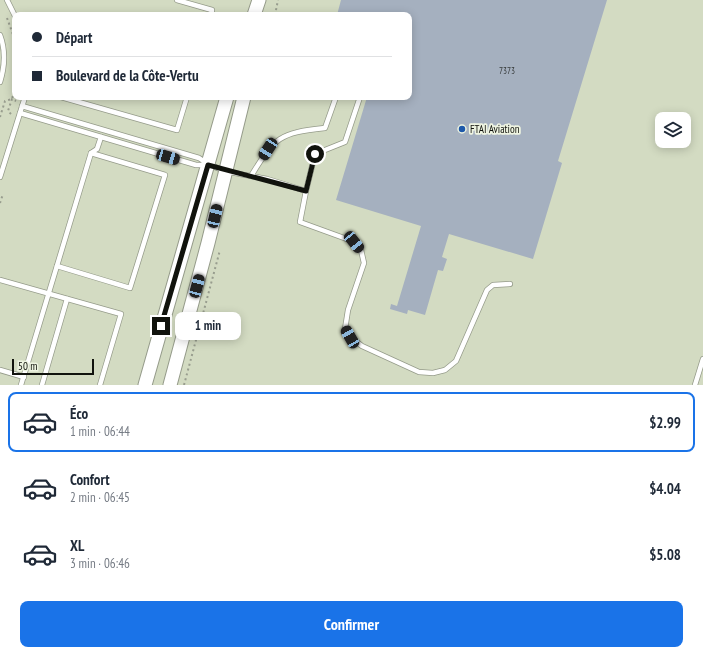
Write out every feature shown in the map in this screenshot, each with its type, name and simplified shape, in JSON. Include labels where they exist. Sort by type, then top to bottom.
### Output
[{"type":"street","points":[[255,12],[259,0]]},
{"type":"street","points":[[261,12],[263,0]]},
{"type":"street","points":[[145,385],[173,282],[226,100]]},
{"type":"street","points":[[170,385],[243,100]]},
{"type":"lane","points":[[7,0],[13,12]]},
{"type":"lane","points":[[177,0],[212,10],[212,12]]},
{"type":"lane","points":[[0,35],[4,56],[0,82]]},
{"type":"lane","points":[[0,177],[24,100]]},
{"type":"lane","points":[[72,100],[177,130],[186,100]]},
{"type":"lane","points":[[251,176],[268,149],[278,140],[289,134],[325,128],[335,100]]},
{"type":"lane","points":[[359,100],[345,142],[315,154],[300,222],[354,242],[361,250],[364,263],[348,310],[345,329],[350,337],[362,346],[419,372],[433,373],[445,370],[456,361],[487,290],[493,285],[510,284]]},
{"type":"lane","points":[[22,106],[199,158],[208,165]]},
{"type":"lane","points":[[20,113],[196,165],[208,165],[306,191]]},
{"type":"lane","points":[[21,385],[91,153],[97,149],[101,137]]},
{"type":"lane","points":[[57,266],[130,288],[165,175],[91,153]]},
{"type":"lane","points":[[0,280],[121,314],[100,385]]},
{"type":"lane","points":[[42,385],[67,299]]},
{"type":"lane","points":[[695,385],[703,359]]},
{"type":"lane","points":[[0,370],[24,377]]},
{"type":"path","points":[[276,12],[278,0]]},
{"type":"path","points":[[4,13],[12,33]]},
{"type":"path","points":[[11,114],[8,110],[12,99]]},
{"type":"path","points":[[0,117],[5,101],[12,99]]},
{"type":"path","points":[[0,204],[3,194]]},
{"type":"path","points":[[184,385],[221,243]]},
{"type":"shaded area","points":[[0,0],[703,0],[703,385],[0,385]]},
{"type":"building","name":"FTAI Aviation","points":[[341,0],[607,0],[558,161],[562,163],[533,259],[449,234],[442,257],[447,259],[443,271],[438,270],[425,315],[408,310],[407,314],[390,309],[391,304],[397,306],[421,226],[336,200],[366,100],[412,100],[412,12],[338,12]]},
{"type":"place","name":"FTAI Aviation","points":[[462,129]]},
{"type":"route","points":[[161,326],[208,165],[237,174],[267,179],[306,191],[315,154]]}]
